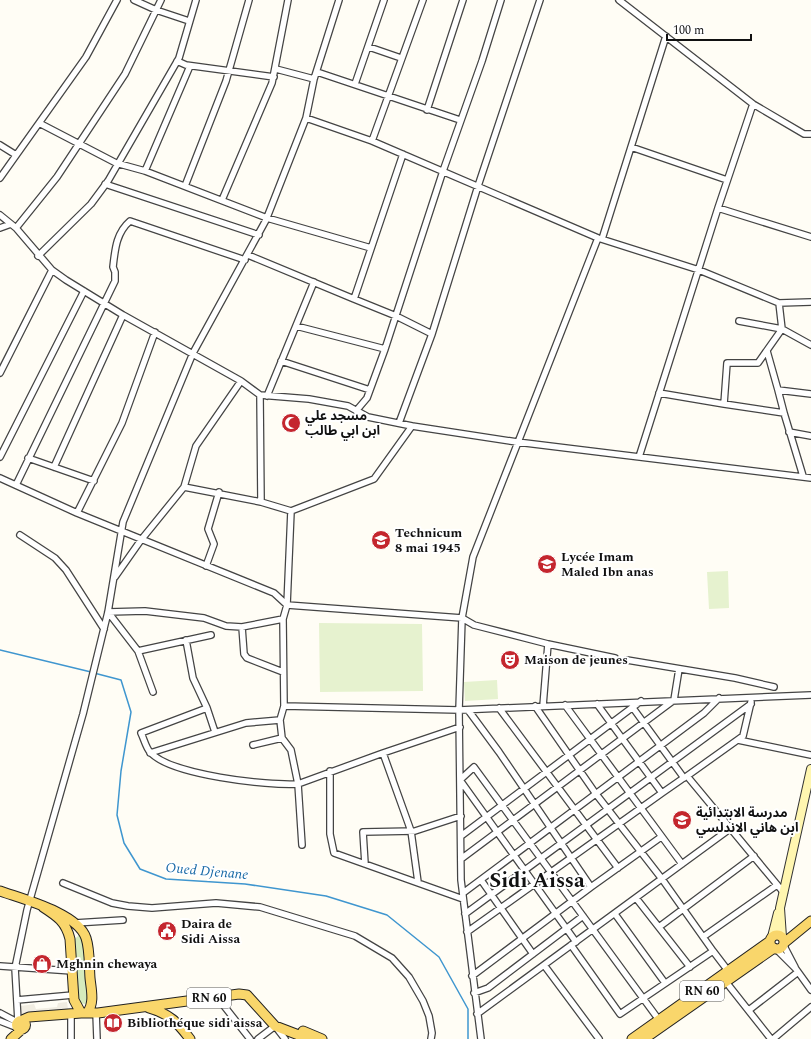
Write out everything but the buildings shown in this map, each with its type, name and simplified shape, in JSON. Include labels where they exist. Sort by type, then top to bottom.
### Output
[{"type":"main road","points":[[778,941],[775,922],[784,893],[811,769]]},
{"type":"main road","points":[[0,891],[63,915],[75,923],[86,937],[92,999],[88,1013]]},
{"type":"main road","points":[[43,907],[62,920],[68,929],[70,939],[74,998],[72,1007],[69,1010],[55,1015]]},
{"type":"main road","name":"RN 60","points":[[632,1039],[729,972],[811,921]]},
{"type":"main road","points":[[70,939],[78,933],[86,937]]},
{"type":"main road","name":"RN 60","points":[[644,1039],[726,982],[778,941]]},
{"type":"main road","name":"RN 60","points":[[143,1006],[239,994],[247,995],[265,1016],[322,1039]]},
{"type":"main road","points":[[74,998],[88,1013]]},
{"type":"main road","points":[[92,999],[101,1009],[110,1011]]},
{"type":"main road","points":[[17,1029],[29,1017],[36,1018],[71,1013],[110,1011],[143,1006],[163,1012],[170,1016],[190,1039]]},
{"type":"main road","points":[[265,1016],[275,1026],[309,1039]]},
{"type":"street","points":[[0,178],[86,57],[117,0]]},
{"type":"street","points":[[134,0],[156,10],[189,21]]},
{"type":"street","points":[[16,228],[57,177],[80,145],[125,74],[161,0]]},
{"type":"street","points":[[38,256],[91,204],[106,184],[116,163],[177,61],[196,0]]},
{"type":"street","points":[[185,186],[229,72],[250,0]]},
{"type":"street","points":[[222,200],[274,77],[288,0]]},
{"type":"street","points":[[17,1029],[15,968],[29,902],[57,807],[101,642],[108,612],[123,522],[193,353],[247,257],[267,218],[306,118],[314,79],[338,0]]},
{"type":"street","points":[[355,84],[384,0]]},
{"type":"street","points":[[372,141],[422,0]]},
{"type":"street","points":[[427,110],[463,0]]},
{"type":"street","points":[[356,411],[367,398],[385,349],[460,120],[482,61],[501,0]]},
{"type":"street","points":[[399,423],[432,334],[478,186],[540,0]]},
{"type":"street","points":[[619,0],[753,104],[804,134],[811,134]]},
{"type":"street","points":[[481,1039],[474,993],[463,896],[460,816],[459,710],[462,618],[473,557],[517,442],[600,238],[631,147],[666,36]]},
{"type":"street","points":[[369,47],[401,58]]},
{"type":"street","points":[[177,61],[190,66],[274,77]]},
{"type":"street","points":[[145,171],[190,66]]},
{"type":"street","points":[[276,69],[314,79]]},
{"type":"street","points":[[317,72],[460,120]]},
{"type":"street","points":[[639,457],[727,180],[753,104]]},
{"type":"street","points":[[306,118],[372,141],[600,238],[699,270],[779,303],[810,302],[811,295]]},
{"type":"street","points":[[39,123],[116,163],[145,171],[267,218],[371,248]]},
{"type":"street","points":[[0,145],[16,155]]},
{"type":"street","points":[[631,147],[727,180]]},
{"type":"street","points":[[354,299],[403,154]]},
{"type":"street","points":[[106,184],[259,235]]},
{"type":"street","points":[[718,208],[811,236]]},
{"type":"street","points":[[0,215],[16,228],[38,256],[52,270],[123,315],[241,381],[260,395],[309,399],[348,406],[368,417],[412,426],[517,442],[811,478]]},
{"type":"street","points":[[16,485],[115,281],[113,258],[119,236],[130,221],[247,257],[314,282],[396,316],[432,334]]},
{"type":"street","points":[[0,228],[11,224]]},
{"type":"street","points":[[0,373],[52,270]]},
{"type":"street","points":[[267,396],[314,282]]},
{"type":"street","points":[[0,457],[84,291]]},
{"type":"street","points":[[724,404],[727,364],[758,363],[782,329],[779,303]]},
{"type":"street","points":[[54,467],[123,315]]},
{"type":"street","points":[[739,321],[782,329],[811,345]]},
{"type":"street","points":[[296,326],[385,349]]},
{"type":"street","points":[[77,513],[122,423],[155,332]]},
{"type":"street","points":[[767,351],[803,476]]},
{"type":"street","points":[[281,361],[370,390]]},
{"type":"street","points":[[114,579],[141,540],[184,486],[196,446],[241,381]]},
{"type":"street","points":[[778,390],[811,394]]},
{"type":"street","points":[[659,393],[784,413]]},
{"type":"street","points":[[260,395],[261,502]]},
{"type":"street","points":[[184,486],[219,492],[291,511],[374,479],[412,426]]},
{"type":"street","points":[[790,432],[811,436]]},
{"type":"street","points":[[28,458],[94,481]]},
{"type":"street","points":[[0,478],[141,540],[274,593],[287,605],[462,618],[474,625],[548,644],[615,658]]},
{"type":"street","points":[[206,566],[214,544],[208,529],[219,492]]},
{"type":"street","points":[[291,511],[287,605],[283,619],[284,706],[280,720],[282,738],[292,750],[298,784],[302,845]]},
{"type":"street","points":[[20,535],[55,558],[66,570],[104,629]]},
{"type":"street","points":[[108,612],[145,611],[204,618],[226,626],[242,627],[283,619]]},
{"type":"street","points":[[108,612],[138,651],[153,692]]},
{"type":"street","points":[[242,627],[244,654],[247,658],[283,672]]},
{"type":"street","points":[[138,651],[211,635]]},
{"type":"street","points":[[186,640],[193,678],[207,708],[215,732]]},
{"type":"street","points":[[543,706],[548,644]]},
{"type":"street","points":[[627,660],[774,687]]},
{"type":"street","points":[[461,859],[674,700],[679,669]]},
{"type":"street","points":[[284,706],[468,710],[752,696],[811,695]]},
{"type":"street","points":[[467,932],[662,792],[686,777],[743,736],[752,696]]},
{"type":"street","points":[[463,896],[481,880],[704,713],[719,698]]},
{"type":"street","points":[[461,836],[641,701]]},
{"type":"street","points":[[597,704],[662,792]]},
{"type":"street","points":[[465,914],[751,704]]},
{"type":"street","points":[[565,705],[617,778],[682,864]]},
{"type":"street","points":[[535,706],[596,794],[662,879],[702,937],[729,972]]},
{"type":"street","points":[[207,708],[141,733],[150,753],[161,760],[184,769],[227,779],[277,785],[298,784],[330,771],[460,727]]},
{"type":"street","points":[[498,708],[618,868]]},
{"type":"street","points":[[633,708],[672,762],[731,828],[784,893]]},
{"type":"street","points":[[468,710],[561,843],[572,856],[592,887]]},
{"type":"street","points":[[150,753],[246,723],[280,720]]},
{"type":"street","points":[[253,745],[282,738]]},
{"type":"street","points":[[738,740],[811,755]]},
{"type":"street","points":[[383,753],[411,831],[418,882]]},
{"type":"street","points":[[460,780],[474,767],[659,1020]]},
{"type":"street","points":[[330,771],[330,834],[334,853],[463,896]]},
{"type":"street","points":[[460,780],[566,929],[573,943],[620,1014],[713,951]]},
{"type":"street","points":[[365,864],[363,832],[411,831],[460,816]]},
{"type":"street","points":[[477,1014],[731,828]]},
{"type":"street","points":[[472,976],[661,837]]},
{"type":"street","points":[[659,927],[754,856]]},
{"type":"street","points":[[481,880],[502,907],[533,954]]},
{"type":"street","points":[[63,883],[112,903],[128,906],[152,908],[216,903],[260,907],[355,936],[392,958],[409,977],[423,1001],[429,1016],[432,1033],[431,1039]]},
{"type":"street","points":[[702,937],[777,885]]},
{"type":"street","points":[[636,898],[690,967]]},
{"type":"street","points":[[614,914],[665,983]]},
{"type":"street","points":[[474,993],[488,988],[583,916]]},
{"type":"street","points":[[75,923],[123,920]]},
{"type":"street","points":[[778,941],[797,970]]},
{"type":"street","points":[[778,941],[811,990]]},
{"type":"street","points":[[544,965],[599,1039]]},
{"type":"street","points":[[0,966],[72,971]]},
{"type":"street","points":[[748,1010],[797,970]]},
{"type":"street","points":[[726,982],[772,1039],[811,1007]]},
{"type":"street","points":[[217,997],[250,1039]]},
{"type":"street","points":[[17,1000],[74,998]]},
{"type":"street","points":[[0,1013],[17,1029]]},
{"type":"street","points":[[71,1013],[71,1039]]},
{"type":"street","points":[[88,1013],[97,1039]]},
{"type":"street","points":[[0,1021],[17,1029]]},
{"type":"street","points":[[258,1039],[275,1026],[285,1039]]},
{"type":"green space","points":[[728,571],[729,608],[709,609],[707,572]]},
{"type":"green space","points":[[319,623],[422,624],[423,691],[320,692]]},
{"type":"green space","points":[[497,680],[498,699],[465,701],[464,682]]},
{"type":"green space","points":[[79,935],[83,938],[88,1000],[85,1004],[80,1003],[78,999],[74,940]]},
{"type":"shaded area","points":[[67,1002],[68,1009],[23,1015],[20,1011],[21,1006],[34,1004],[36,1009],[57,1007],[58,1003]]},
{"type":"waterway","name":"Oued Djenane","points":[[0,650],[91,672]]},
{"type":"waterway","name":"Oued Djenane","points":[[94,673],[121,680],[131,712],[121,771],[117,815],[124,843],[140,869],[166,879],[245,884],[326,896],[387,915],[439,957],[468,1009],[468,1039]]},
{"type":"place","name":"مسجد علي ابن ابي طالب","points":[[291,423]]},
{"type":"place","name":"Technicum 8 mai 1945","points":[[381,540]]},
{"type":"place","name":"Lycée Imam Maled Ibn anas","points":[[547,564]]},
{"type":"place","name":"Maison de jeunes","points":[[510,660]]},
{"type":"place","name":"مدرسة الابتدائية ابن هاني الاندلسي","points":[[682,820]]},
{"type":"place","name":"Daira de Sidi Aissa","points":[[167,931]]},
{"type":"place","name":"Mghnin chewaya","points":[[42,964]]},
{"type":"place","name":"Bibliothéque sidi aissa","points":[[113,1023]]},
{"type":"district","name":"Sidi Aissa","points":[[537,881]]}]
